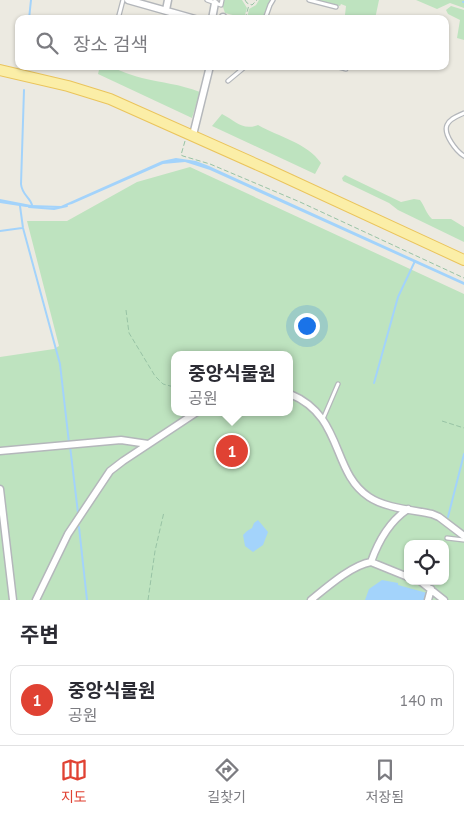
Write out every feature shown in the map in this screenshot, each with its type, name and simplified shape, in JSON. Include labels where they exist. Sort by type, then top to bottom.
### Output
[{"type":"main road","points":[[0,70],[68,86],[110,99],[464,260]]},
{"type":"street","points":[[128,0],[182,15]]},
{"type":"street","points":[[166,10],[168,0]]},
{"type":"street","points":[[213,15],[215,3]]},
{"type":"street","points":[[190,134],[209,70]]},
{"type":"street","points":[[293,396],[308,404],[323,419],[348,470],[362,491],[374,500],[438,517],[464,538]]},
{"type":"street","points":[[36,600],[68,534],[106,478],[122,461],[191,416]]},
{"type":"street","points":[[0,451],[121,440],[148,444]]},
{"type":"street","points":[[0,489],[13,600]]},
{"type":"street","points":[[371,562],[386,531],[397,517],[408,510]]},
{"type":"street","points":[[311,600],[363,563],[371,562],[404,575]]},
{"type":"street","points":[[426,585],[444,600]]},
{"type":"street","points":[[428,600],[431,589]]},
{"type":"lane","points":[[119,15],[123,0]]},
{"type":"lane","points":[[207,0],[221,5],[222,0]]},
{"type":"lane","points":[[266,15],[273,0]]},
{"type":"lane","points":[[309,0],[336,7]]},
{"type":"lane","points":[[228,81],[241,70]]},
{"type":"lane","points":[[464,113],[451,120],[447,125],[446,131],[452,142],[464,156]]},
{"type":"lane","points":[[323,419],[338,384]]},
{"type":"lane","points":[[447,538],[464,538]]},
{"type":"path","points":[[244,0],[249,5]]},
{"type":"path","points":[[249,5],[254,4],[257,0]]},
{"type":"path","points":[[247,15],[249,5]]},
{"type":"path","points":[[190,134],[181,155],[210,164],[300,202],[464,278]]},
{"type":"path","points":[[126,310],[129,333],[155,376],[164,384],[171,386]]},
{"type":"path","points":[[442,421],[464,428]]},
{"type":"path","points":[[148,600],[155,551],[164,512]]},
{"type":"green space","points":[[223,0],[242,0],[247,8],[245,15],[233,15],[225,13]]},
{"type":"green space","points":[[259,0],[271,0],[264,15],[248,15],[249,9],[256,5]]},
{"type":"green space","points":[[316,0],[379,0],[376,15],[345,15],[346,6],[341,4],[340,6]]},
{"type":"green space","points":[[416,0],[464,0],[464,8],[450,3],[437,9]]},
{"type":"green space","points":[[451,6],[464,10],[464,40],[457,38],[460,20],[448,14],[446,10]]},
{"type":"green space","points":[[99,70],[119,70],[137,77],[178,85],[200,92],[192,118],[98,74]]},
{"type":"green space","points":[[222,114],[243,126],[252,127],[258,125],[308,150],[321,163],[315,174],[212,126]]},
{"type":"green space","points":[[190,167],[464,294],[464,600],[0,600],[0,357],[54,349],[59,346],[27,221],[67,221],[137,182]]},
{"type":"green space","points":[[345,175],[401,202],[414,199],[420,200],[432,219],[451,219],[464,227],[464,242],[343,181],[342,178]]},
{"type":"water","points":[[176,158],[196,161],[209,166],[464,282],[464,285],[210,170],[185,162],[163,164],[72,204],[58,208],[26,207],[0,203],[0,199],[31,205],[61,206],[162,161]]},
{"type":"water","points":[[258,520],[268,532],[263,545],[253,552],[245,546],[243,535]]},
{"type":"water","points":[[382,580],[398,583],[398,585],[427,593],[425,600],[365,600],[369,589]]},
{"type":"waterway","points":[[29,15],[31,0]]},
{"type":"waterway","points":[[24,90],[21,184],[32,205]]},
{"type":"waterway","points":[[20,206],[23,228],[60,364],[69,443]]},
{"type":"waterway","points":[[29,207],[54,209],[67,206]]},
{"type":"waterway","points":[[0,231],[22,228]]},
{"type":"waterway","points":[[374,383],[398,297],[415,261]]},
{"type":"waterway","points":[[70,446],[78,513]]},
{"type":"waterway","points":[[448,517],[464,454]]},
{"type":"waterway","points":[[79,527],[87,600]]},
{"type":"place","name":"중앙식물원","points":[[232,451]]}]
